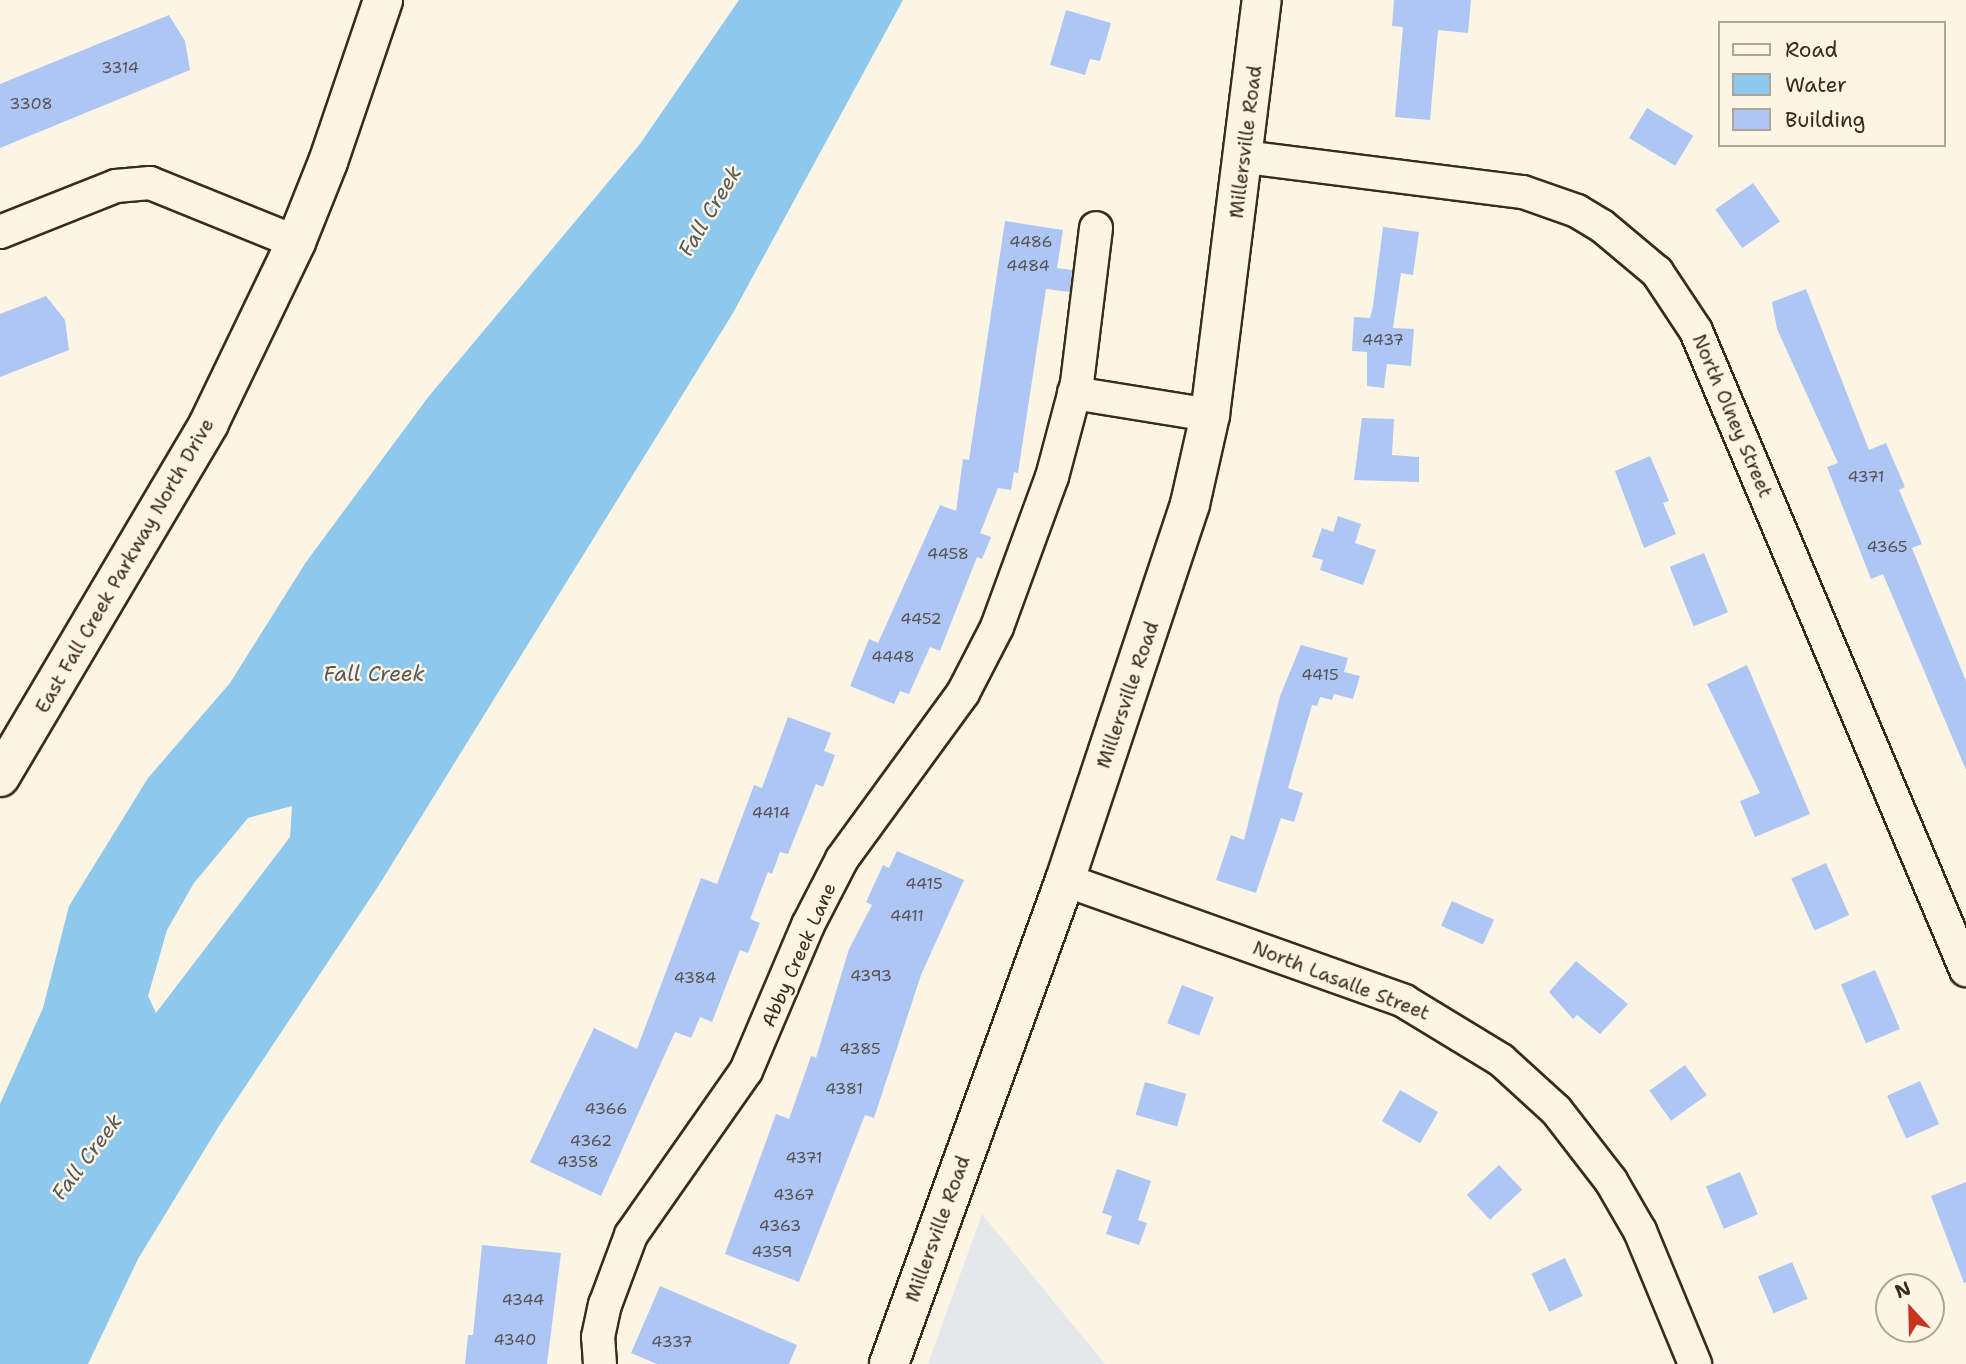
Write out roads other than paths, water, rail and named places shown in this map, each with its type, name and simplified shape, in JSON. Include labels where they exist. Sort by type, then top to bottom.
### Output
[{"type":"street","name":"East Fall Creek Parkway North Drive","points":[[0,777],[177,482],[296,242],[328,162],[383,0]]},
{"type":"street","name":"Millersville Road","points":[[889,1364],[1065,880],[1182,529],[1210,415],[1245,157],[1262,0]]},
{"type":"street","name":"North Olney Street","points":[[1245,157],[1523,192],[1577,211],[1614,234],[1651,266],[1696,331],[1966,970]]},
{"type":"street","points":[[0,232],[116,186],[150,183],[296,242]]},
{"type":"street","name":"Abby Creek Lane","points":[[600,1364],[599,1327],[615,1269],[631,1235],[746,1071],[821,898],[857,834],[947,716],[985,655],[1052,477],[1073,393],[1096,228]]},
{"type":"street","points":[[1073,393],[1210,415]]},
{"type":"street","name":"North Lasalle Street","points":[[1065,880],[1404,1001],[1501,1060],[1556,1111],[1606,1174],[1640,1231],[1695,1364]]},
{"type":"water","name":"Fall Creek","points":[[739,0],[903,0],[733,313],[379,885],[219,1126],[138,1259],[88,1364],[0,1364],[0,1104],[43,1008],[69,906],[148,778],[230,683],[306,562],[429,396],[640,144]],"holes":[[[292,806],[290,837],[156,1013],[148,996],[167,930],[194,883],[248,818]]]}]
